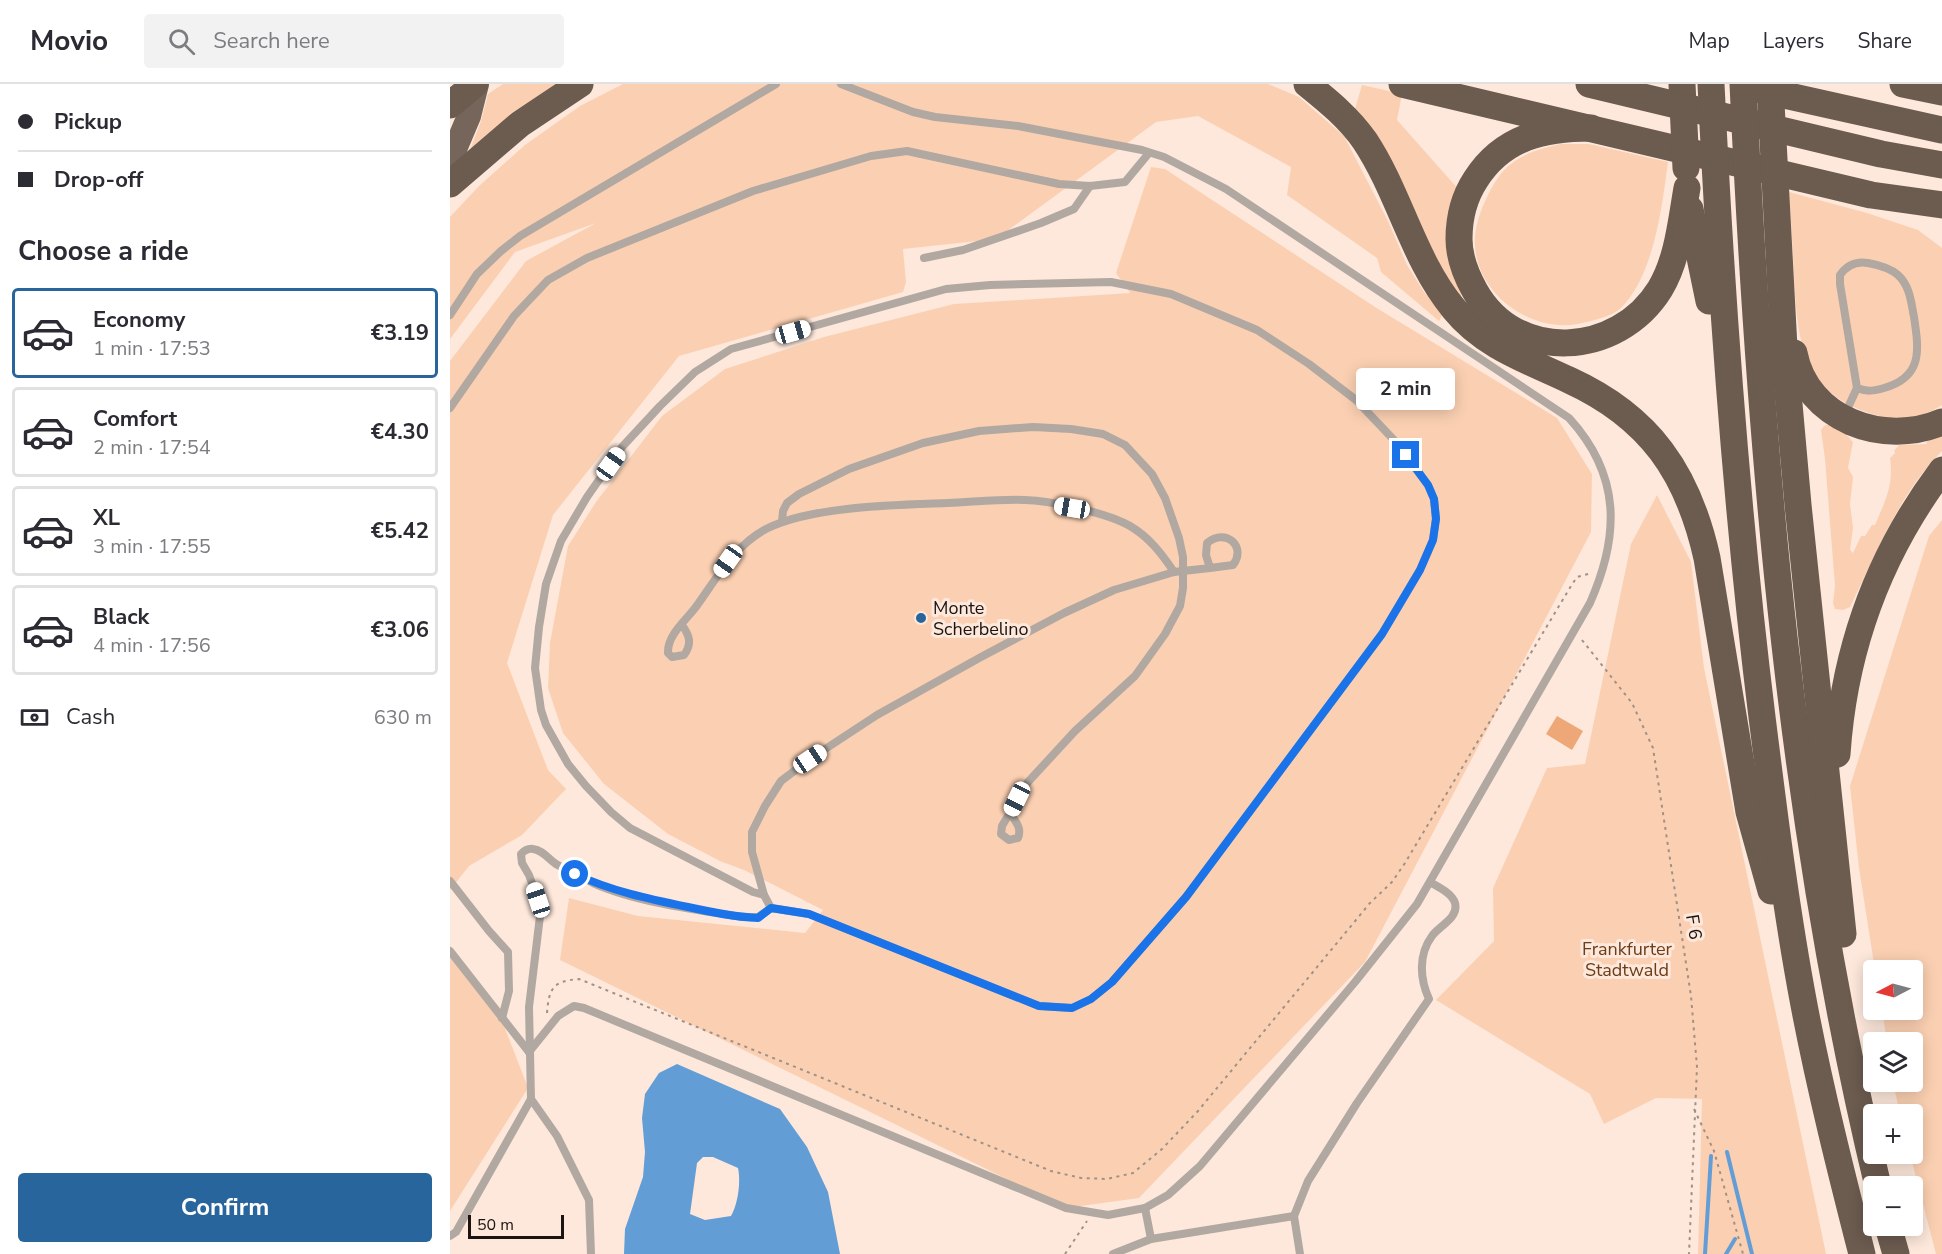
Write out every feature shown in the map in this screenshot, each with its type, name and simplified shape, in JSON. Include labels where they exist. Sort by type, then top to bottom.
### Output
[{"type":"highway","points":[[450,105],[476,84]]},
{"type":"highway","points":[[450,161],[469,116],[476,84]]},
{"type":"highway","points":[[450,184],[520,124],[580,84]]},
{"type":"highway","points":[[1307,84],[1341,113],[1365,141],[1425,267],[1456,312],[1482,336],[1504,351],[1571,381],[1623,411],[1660,448],[1684,486],[1698,520],[1707,558],[1749,812],[1804,1005]]},
{"type":"highway","points":[[1402,84],[1871,195],[1942,205]]},
{"type":"highway","points":[[1589,84],[1881,154],[1942,165]]},
{"type":"highway","points":[[1682,84],[1687,188],[1730,405]]},
{"type":"highway","points":[[1710,84],[1730,405],[1749,608],[1774,815],[1804,1005],[1836,1151],[1862,1254]]},
{"type":"highway","points":[[1738,84],[1942,130]]},
{"type":"highway","points":[[1743,84],[1760,385],[1786,655],[1817,885],[1857,1096],[1876,1176]]},
{"type":"highway","points":[[1770,84],[1779,272],[1798,505],[1839,902],[1852,991],[1857,1096]]},
{"type":"highway","points":[[1903,84],[1942,92]]},
{"type":"highway","points":[[1591,128],[1538,133],[1512,143],[1488,163],[1472,184],[1467,195],[1459,230],[1459,249],[1463,266],[1479,299],[1509,326],[1535,338],[1577,343],[1599,338],[1630,323],[1650,303],[1666,278],[1679,238],[1687,188]]},
{"type":"highway","points":[[1871,195],[1942,224]]},
{"type":"highway","points":[[1779,272],[1799,371],[1813,394],[1830,411],[1857,425],[1884,432],[1920,429],[1942,422]]},
{"type":"highway","points":[[1833,843],[1838,731],[1848,671],[1859,630],[1889,554],[1942,470]]},
{"type":"highway","points":[[1891,1236],[1896,1254]]},
{"type":"lane","points":[[450,315],[477,274],[520,236],[776,84]]},
{"type":"lane","points":[[529,1052],[558,1017],[574,1006],[584,1008],[1066,1208],[1108,1215],[1145,1208],[1168,1195],[1200,1166],[1362,974],[1417,904],[1590,603],[1599,582],[1607,553],[1611,525],[1606,481],[1592,447],[1569,418],[1226,189],[1164,157],[1018,126],[936,117],[913,112],[841,84]]},
{"type":"lane","points":[[450,408],[514,316],[548,280],[587,258],[753,191],[871,156],[907,151],[1059,184],[1090,186],[1125,182],[1149,153]]},
{"type":"lane","points":[[924,258],[963,250],[1074,209],[1090,186]]},
{"type":"lane","points":[[1843,418],[1857,388],[1840,274],[1851,265],[1863,262],[1887,268],[1905,282],[1911,297],[1918,344],[1914,364],[1903,380],[1874,391],[1857,388]]},
{"type":"lane","points":[[450,1236],[456,1232],[531,1099],[528,1007],[540,916],[536,894],[522,863],[521,854],[525,850],[534,849],[543,852],[554,862],[598,885],[646,899],[742,917],[758,918],[771,908],[809,914],[1039,1006],[1072,1008],[1091,999],[1112,982],[1186,897],[1382,634],[1420,570],[1433,540],[1436,519],[1434,499],[1428,485],[1394,440],[1356,400],[1300,358],[1257,330],[1171,294],[1111,282],[990,285],[946,289],[731,348],[695,372],[660,406],[622,447],[587,497],[561,541],[546,584],[535,668],[541,710],[555,743],[586,786],[611,812],[630,828],[753,892],[764,895]]},
{"type":"lane","points":[[782,522],[783,511],[787,503],[799,495],[849,469],[923,443],[978,431],[1033,427],[1071,429],[1103,434],[1125,445],[1152,474],[1165,498],[1179,538],[1183,557],[1178,572]]},
{"type":"lane","points":[[682,626],[728,561],[749,540],[767,528],[782,522],[835,512],[891,506],[1026,500],[1095,512],[1129,525],[1147,538],[1178,572],[1183,588],[1180,606],[1165,634],[1135,676],[1075,731],[1028,782],[1010,813]]},
{"type":"lane","points":[[771,908],[764,895],[752,852],[752,832],[781,781],[877,714],[1064,613],[1114,590],[1178,572],[1210,568],[1233,565],[1237,559],[1237,550],[1233,541],[1224,536],[1213,538],[1207,543],[1206,555],[1210,568]]},
{"type":"lane","points":[[450,881],[508,952],[509,991],[502,1018]]},
{"type":"lane","points":[[1300,1254],[1294,1216],[1308,1181],[1357,1103],[1429,999],[1422,971],[1425,948],[1433,934],[1455,913],[1455,903],[1448,894],[1430,882]]},
{"type":"lane","points":[[450,951],[529,1052]]},
{"type":"lane","points":[[531,1099],[557,1136],[589,1200],[591,1254]]},
{"type":"lane","points":[[1145,1208],[1151,1239]]},
{"type":"lane","points":[[1113,1254],[1151,1239],[1294,1216]]},
{"type":"path","name":"F 6","points":[[1574,630],[1632,703],[1653,748],[1691,996],[1697,1067],[1689,1254]]},
{"type":"path","points":[[1694,1109],[1714,1151],[1743,1254]]},
{"type":"path","points":[[1065,1254],[1092,1213]]},
{"type":"green space","points":[[503,84],[561,84],[511,113],[463,168],[481,121],[488,94]]},
{"type":"green space","points":[[623,84],[1268,84],[1299,97],[1344,136],[1388,221],[1407,265],[1424,292],[1443,314],[1439,321],[1381,272],[1377,258],[1287,195],[1291,167],[1198,116],[1156,122],[996,239],[903,249],[906,282],[903,292],[679,356],[553,515],[507,663],[548,770],[566,789],[522,835],[469,866],[450,890],[450,361],[526,261],[596,223],[515,252],[450,339],[450,217],[479,186],[525,145],[580,106]]},
{"type":"green space","points":[[1362,85],[1402,94],[1397,120],[1460,191],[1464,292],[1456,301],[1353,116]]},
{"type":"green space","points":[[1561,144],[1589,144],[1668,162],[1655,240],[1641,278],[1632,294],[1621,308],[1606,316],[1578,324],[1559,325],[1540,322],[1506,304],[1482,274],[1476,256],[1475,236],[1484,203],[1504,170],[1529,153]]},
{"type":"green space","points":[[1151,167],[1165,169],[1375,307],[1557,418],[1592,474],[1591,532],[1365,962],[1139,1198],[1066,1208],[560,960],[569,898],[638,916],[805,933],[823,910],[668,834],[604,784],[563,733],[548,688],[550,643],[568,546],[596,502],[662,416],[725,369],[824,337],[954,304],[1130,293],[1116,273]]},
{"type":"green space","points":[[1789,192],[1867,213],[1918,230],[1942,248],[1942,405],[1917,416],[1889,418],[1872,414],[1849,404],[1831,392],[1818,378],[1808,362],[1798,324]]},
{"type":"green space","points":[[1829,424],[1842,430],[1853,442],[1848,468],[1853,477],[1850,504],[1853,528],[1850,550],[1853,553],[1861,536],[1865,536],[1872,525],[1875,525],[1882,508],[1890,485],[1890,458],[1895,453],[1894,451],[1899,445],[1926,444],[1929,437],[1942,434],[1942,451],[1913,486],[1901,505],[1850,607],[1843,610],[1835,609],[1833,603],[1835,586],[1821,430]]},
{"type":"green space","name":"Frankfurter Stadtwald","points":[[1657,495],[1691,562],[1704,668],[1826,1254],[1698,1254],[1702,1099],[1656,1098],[1604,1124],[1590,1094],[1436,1000],[1494,941],[1493,888],[1547,768],[1585,764],[1631,544]]},
{"type":"green space","points":[[1942,520],[1942,1254],[1936,1254],[1923,1204],[1923,1176],[1916,1176],[1913,1164],[1923,1164],[1923,1104],[1898,1104],[1895,1092],[1923,1092],[1923,1032],[1885,1032],[1884,1020],[1923,1020],[1923,960],[1873,960],[1859,868],[1850,786],[1929,536]]},
{"type":"green space","points":[[450,957],[503,1023],[528,1088],[450,1211]]},
{"type":"water","points":[[677,1064],[780,1109],[807,1147],[828,1192],[840,1254],[624,1254],[625,1229],[643,1177],[645,1152],[642,1118],[645,1094],[659,1073]],"holes":[[[703,1157],[713,1157],[738,1168],[738,1193],[731,1216],[705,1220],[690,1214],[697,1163]]]},
{"type":"building","points":[[1557,716],[1583,731],[1572,750],[1546,734]]},
{"type":"waterway","points":[[1727,1152],[1752,1254]]},
{"type":"waterway","points":[[1705,1254],[1711,1156]]},
{"type":"waterway","points":[[1726,1254],[1735,1239]]},
{"type":"place","name":"Monte Scherbelino","points":[[921,618]]},
{"type":"route","points":[[575,874],[598,885],[627,894],[742,917],[758,918],[771,908],[809,914],[1039,1006],[1072,1008],[1091,999],[1112,982],[1186,897],[1382,634],[1420,570],[1433,540],[1436,519],[1434,499],[1428,485],[1406,455]]}]
